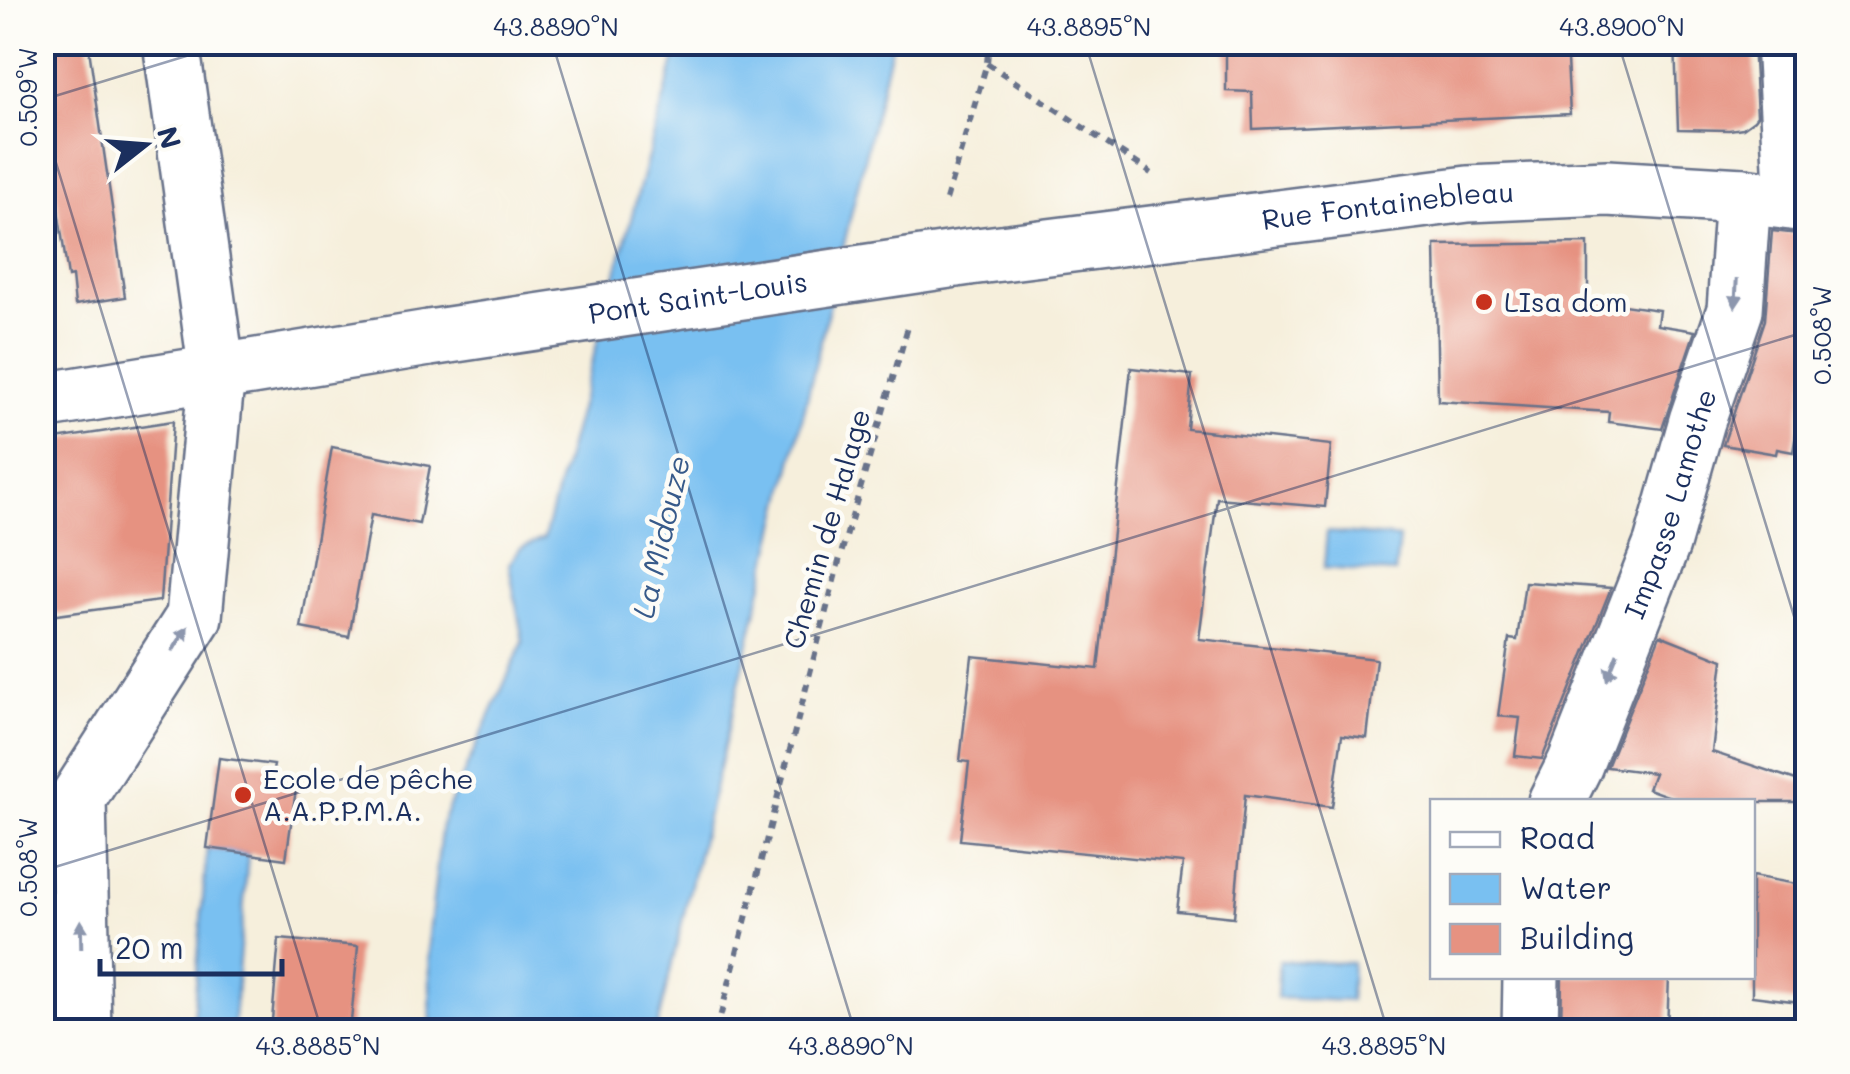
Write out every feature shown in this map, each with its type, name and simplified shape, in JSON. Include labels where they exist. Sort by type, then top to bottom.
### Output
[{"type":"street","points":[[82,1032],[78,798],[194,616],[216,373],[171,42]]},
{"type":"street","name":"Impasse Lamothe","points":[[1558,799],[1662,544],[1697,420],[1735,310],[1781,200],[1784,42]]},
{"type":"street","name":"Rue Fontainebleau","points":[[969,257],[1468,194],[1607,188],[1781,200]]},
{"type":"street","name":"Pont Saint-Louis","points":[[42,400],[969,257]]},
{"type":"street","points":[[1530,1032],[1531,979]]},
{"type":"path","points":[[944,208],[987,63],[989,42]]},
{"type":"path","points":[[987,63],[1227,224]]},
{"type":"path","name":"Chemin de Halage","points":[[719,1032],[724,1000],[841,554],[911,317]]},
{"type":"water","name":"La Midouze","points":[[679,43],[892,43],[656,1031],[431,1032],[429,935],[442,822],[523,642],[509,564],[520,549],[544,538]]},
{"type":"water","points":[[1327,532],[1399,538],[1395,573],[1324,568]]},
{"type":"water","points":[[207,848],[248,854],[233,1029],[240,1031],[192,1031]]},
{"type":"water","points":[[1279,961],[1352,963],[1350,1001],[1277,998]]},
{"type":"building","points":[[42,42],[88,42],[125,297],[75,305],[42,101]]},
{"type":"building","points":[[1226,42],[1566,42],[1570,114],[1253,129],[1252,92],[1226,91]]},
{"type":"building","points":[[1675,42],[1753,42],[1757,116],[1754,120],[1743,128],[1729,130],[1678,129]]},
{"type":"building","points":[[1772,231],[1808,235],[1808,360],[1793,452],[1777,449],[1776,454],[1723,445],[1765,320]]},
{"type":"building","points":[[1588,243],[1588,300],[1659,310],[1657,325],[1695,331],[1662,429],[1608,422],[1609,412],[1438,401],[1435,245]]},
{"type":"building","points":[[1131,368],[1192,375],[1187,429],[1331,445],[1325,507],[1217,498],[1199,639],[1376,659],[1367,738],[1342,735],[1332,807],[1245,795],[1234,917],[1177,911],[1183,863],[960,840],[969,762],[960,761],[972,656],[1098,669]]},
{"type":"building","points":[[173,421],[160,601],[42,617],[42,441]]},
{"type":"building","points":[[332,447],[430,466],[419,524],[371,515],[349,637],[301,628]]},
{"type":"building","points":[[1525,582],[1611,588],[1542,759],[1515,756],[1520,718],[1498,716],[1509,639],[1517,640]]},
{"type":"building","points":[[1660,635],[1723,660],[1712,752],[1808,784],[1808,802],[1676,799],[1648,789],[1654,773],[1607,767]]},
{"type":"building","points":[[219,758],[274,765],[270,786],[296,789],[286,859],[207,848]]},
{"type":"building","points":[[1755,877],[1808,886],[1808,1003],[1752,996]]},
{"type":"building","points":[[279,939],[358,946],[350,1032],[271,1032]]},
{"type":"building","points":[[1562,979],[1669,979],[1667,1032],[1561,1032]]},
{"type":"place","name":"LIsa dom","points":[[1484,302]]},
{"type":"place","name":"Ecole de pêche A.A.P.P.M.A.","points":[[243,795]]}]
